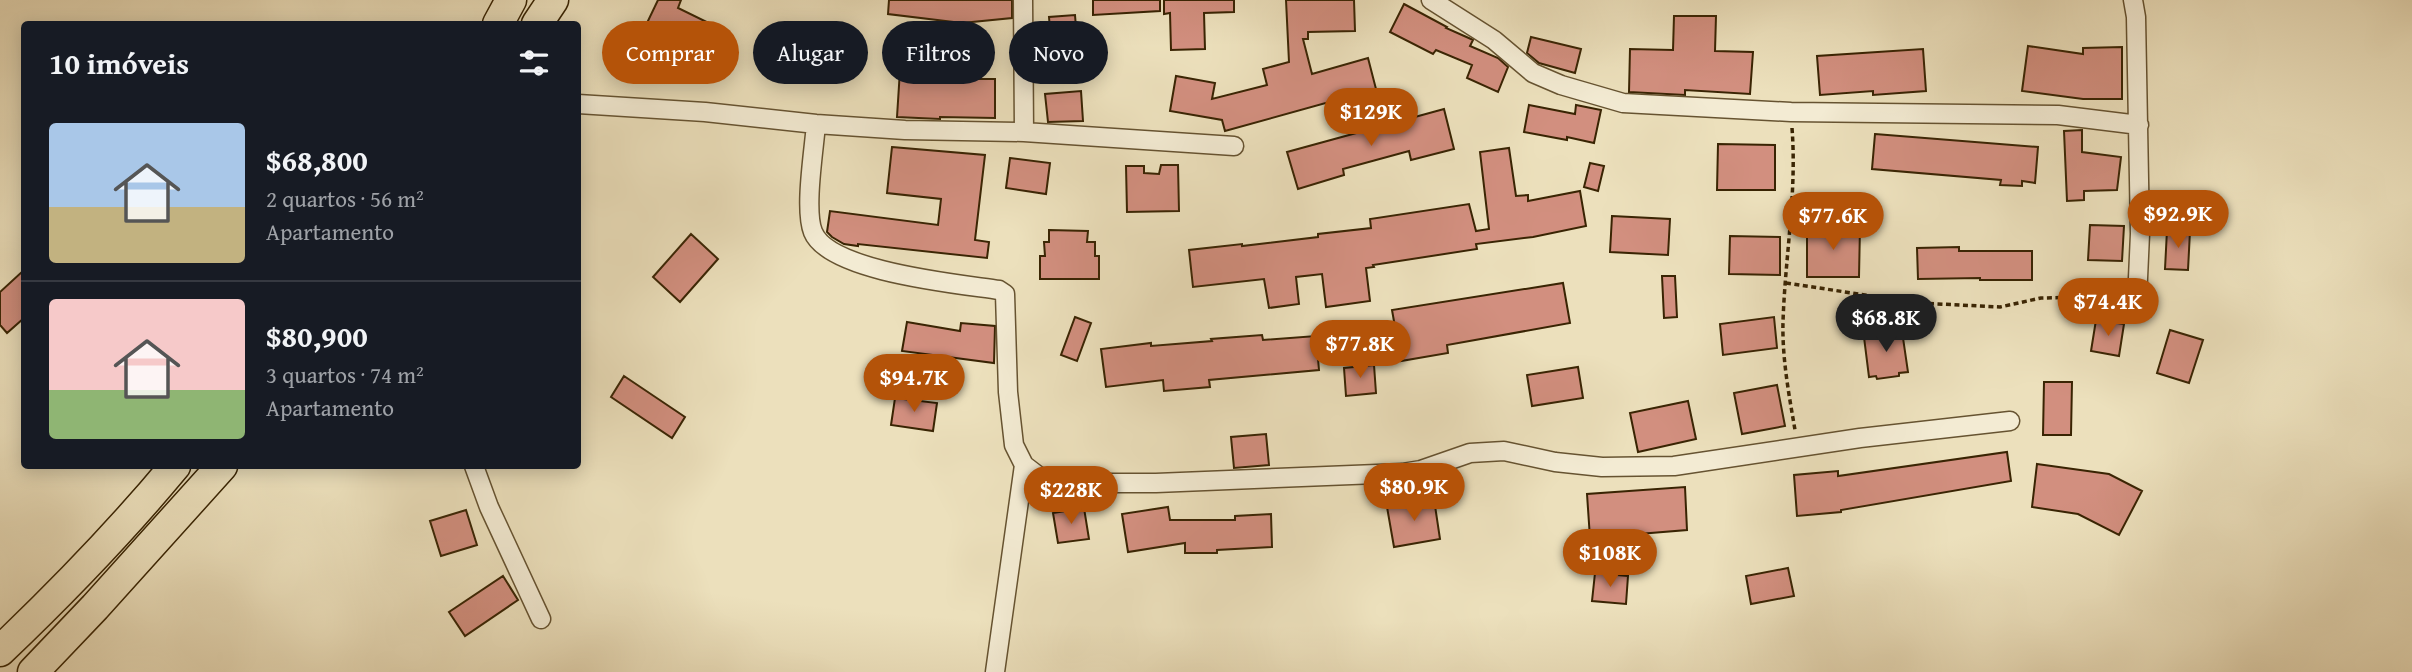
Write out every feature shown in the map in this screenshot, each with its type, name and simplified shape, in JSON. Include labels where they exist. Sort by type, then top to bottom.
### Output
[{"type":"main road","points":[[500,21],[510,0]]},
{"type":"main road","points":[[539,21],[553,0]]},
{"type":"main road","points":[[0,651],[52,602],[172,469]]},
{"type":"main road","points":[[33,672],[219,469]]},
{"type":"street","points":[[1023,0],[1024,131]]},
{"type":"street","points":[[1431,0],[1494,40],[1533,73],[1561,85],[1623,103],[1791,112],[2058,116],[2139,125]]},
{"type":"street","points":[[2133,0],[2139,125],[2138,293]]},
{"type":"street","points":[[581,104],[905,130],[1024,131],[1234,146]]},
{"type":"street","points":[[816,124],[810,215],[812,230],[817,240],[838,254],[883,272],[999,290],[1005,294],[1008,392],[1014,445],[1024,465],[1041,478],[1077,483],[1156,484],[1402,472],[1420,470],[1470,453],[1504,451],[1555,462],[1602,467],[1674,466],[2010,421]]},
{"type":"street","points":[[995,672],[1024,465]]},
{"type":"street","points":[[475,469],[489,507],[541,619]]},
{"type":"path","points":[[1791,112],[1794,199],[1783,324],[1787,382],[1797,448]]},
{"type":"path","points":[[1786,284],[1918,303],[2000,307],[2041,298],[2138,293]]},
{"type":"building","points":[[658,0],[681,0],[678,8],[705,21],[648,21]]},
{"type":"building","points":[[889,0],[1012,0],[1012,18],[946,21],[888,14]]},
{"type":"building","points":[[1093,0],[1160,0],[1160,11],[1093,15]]},
{"type":"building","points":[[1164,0],[1234,0],[1234,12],[1204,13],[1205,49],[1171,50],[1170,13],[1164,14]]},
{"type":"building","points":[[1286,0],[1354,0],[1355,31],[1308,32],[1308,39],[1303,39],[1312,74],[1368,58],[1376,89],[1225,131],[1222,120],[1170,111],[1176,76],[1215,83],[1212,99],[1267,85],[1263,69],[1289,62]]},
{"type":"building","points":[[1404,4],[1473,40],[1470,46],[1498,58],[1508,67],[1498,92],[1467,78],[1472,65],[1436,50],[1433,54],[1390,32]]},
{"type":"building","points":[[1075,15],[1075,21],[1049,21],[1049,17]]},
{"type":"building","points":[[1674,16],[1716,16],[1715,51],[1753,52],[1750,94],[1685,90],[1685,95],[1629,92],[1630,49],[1673,50]]},
{"type":"building","points":[[1531,37],[1581,49],[1575,73],[1539,63],[1527,53]]},
{"type":"building","points":[[2028,46],[2083,54],[2083,48],[2122,47],[2122,99],[2083,99],[2022,91]]},
{"type":"building","points":[[1923,49],[1926,91],[1820,95],[1817,56]]},
{"type":"building","points":[[899,84],[995,84],[995,118],[897,117]]},
{"type":"building","points":[[1081,91],[1083,121],[1048,122],[1045,94]]},
{"type":"building","points":[[1529,105],[1575,114],[1576,105],[1601,110],[1594,143],[1524,132]]},
{"type":"building","points":[[1444,109],[1454,149],[1411,160],[1409,151],[1343,169],[1344,175],[1298,189],[1287,152]]},
{"type":"building","points":[[2082,130],[2082,152],[2121,157],[2117,190],[2084,191],[2084,200],[2067,201],[2064,131]]},
{"type":"building","points":[[1875,134],[2038,147],[2035,183],[2022,181],[2022,186],[2000,185],[2001,180],[1872,169]]},
{"type":"building","points":[[1718,144],[1775,145],[1775,190],[1717,190]]},
{"type":"building","points":[[892,147],[985,155],[975,240],[989,242],[987,258],[844,244],[827,232],[830,211],[938,225],[941,199],[887,193]]},
{"type":"building","points":[[1509,148],[1516,196],[1528,195],[1528,201],[1580,191],[1586,226],[1533,237],[1476,244],[1477,249],[1373,265],[1374,267],[1366,268],[1370,301],[1326,307],[1322,274],[1296,277],[1299,304],[1269,308],[1264,279],[1193,287],[1189,250],[1318,237],[1318,234],[1371,228],[1370,219],[1469,204],[1476,231],[1489,229],[1480,152]]},
{"type":"building","points":[[1010,158],[1050,163],[1046,194],[1006,188]]},
{"type":"building","points":[[1590,163],[1604,166],[1598,191],[1584,187]]},
{"type":"building","points":[[1161,165],[1178,165],[1179,211],[1127,212],[1126,166],[1144,166],[1144,173],[1159,174]]},
{"type":"building","points":[[1612,216],[1670,219],[1668,255],[1610,252]]},
{"type":"building","points":[[2090,225],[2124,226],[2122,261],[2088,260]]},
{"type":"building","points":[[1807,227],[1860,227],[1859,277],[1807,277]]},
{"type":"building","points":[[1049,230],[1088,231],[1087,242],[1095,242],[1095,256],[1099,256],[1099,279],[1040,279],[1040,256],[1045,256],[1044,242],[1049,242]]},
{"type":"building","points":[[2167,230],[2190,231],[2188,270],[2165,269]]},
{"type":"building","points":[[691,234],[718,259],[680,302],[653,277]]},
{"type":"building","points":[[1730,236],[1780,237],[1780,275],[1729,274]]},
{"type":"building","points":[[1959,247],[1959,251],[2032,251],[2032,280],[1918,279],[1917,248]]},
{"type":"building","points":[[21,273],[21,321],[7,333],[0,325],[0,292]]},
{"type":"building","points":[[1662,276],[1675,276],[1677,317],[1664,318]]},
{"type":"building","points":[[1563,283],[1570,323],[1447,345],[1448,353],[1401,361],[1392,310]]},
{"type":"building","points":[[1075,317],[1091,323],[1077,361],[1061,355]]},
{"type":"building","points":[[1774,317],[1777,348],[1723,355],[1720,324]]},
{"type":"building","points":[[2096,320],[2124,324],[2119,356],[2091,351]]},
{"type":"building","points":[[907,322],[960,331],[961,323],[995,326],[994,363],[902,351]]},
{"type":"building","points":[[1893,329],[1893,333],[1902,331],[1908,372],[1877,379],[1876,376],[1869,377],[1864,337],[1871,336],[1870,332]]},
{"type":"building","points":[[2170,330],[2203,340],[2189,383],[2157,373]]},
{"type":"building","points":[[1262,335],[1263,340],[1316,336],[1319,370],[1209,380],[1210,387],[1164,391],[1163,380],[1106,387],[1101,349]]},
{"type":"building","points":[[1374,365],[1376,393],[1346,396],[1344,368]]},
{"type":"building","points":[[1578,367],[1583,398],[1532,406],[1527,375]]},
{"type":"building","points":[[624,376],[685,417],[672,438],[611,397]]},
{"type":"building","points":[[2044,382],[2072,382],[2071,435],[2043,435]]},
{"type":"building","points":[[1777,385],[1785,426],[1742,434],[1734,393]]},
{"type":"building","points":[[895,398],[937,403],[933,431],[891,425]]},
{"type":"building","points":[[1688,401],[1696,439],[1638,452],[1630,413]]},
{"type":"building","points":[[1266,434],[1269,465],[1234,468],[1231,437]]},
{"type":"building","points":[[2007,452],[2011,481],[1841,512],[1797,516],[1794,475],[1838,471],[1838,476]]},
{"type":"building","points":[[2037,464],[2109,474],[2142,491],[2119,535],[2078,514],[2032,507]]},
{"type":"building","points":[[1685,487],[1687,530],[1590,538],[1587,494]]},
{"type":"building","points":[[1434,499],[1440,539],[1394,547],[1387,507]]},
{"type":"building","points":[[1168,507],[1170,520],[1235,520],[1235,516],[1271,514],[1272,547],[1217,550],[1217,553],[1185,553],[1185,543],[1128,552],[1122,514]]},
{"type":"building","points":[[1084,508],[1089,539],[1058,543],[1053,513]]},
{"type":"building","points":[[466,510],[477,545],[441,556],[430,521]]},
{"type":"building","points":[[1788,568],[1794,596],[1751,604],[1746,576]]},
{"type":"building","points":[[1595,573],[1628,576],[1626,604],[1592,601]]},
{"type":"building","points":[[503,576],[518,600],[465,636],[449,612]]}]
